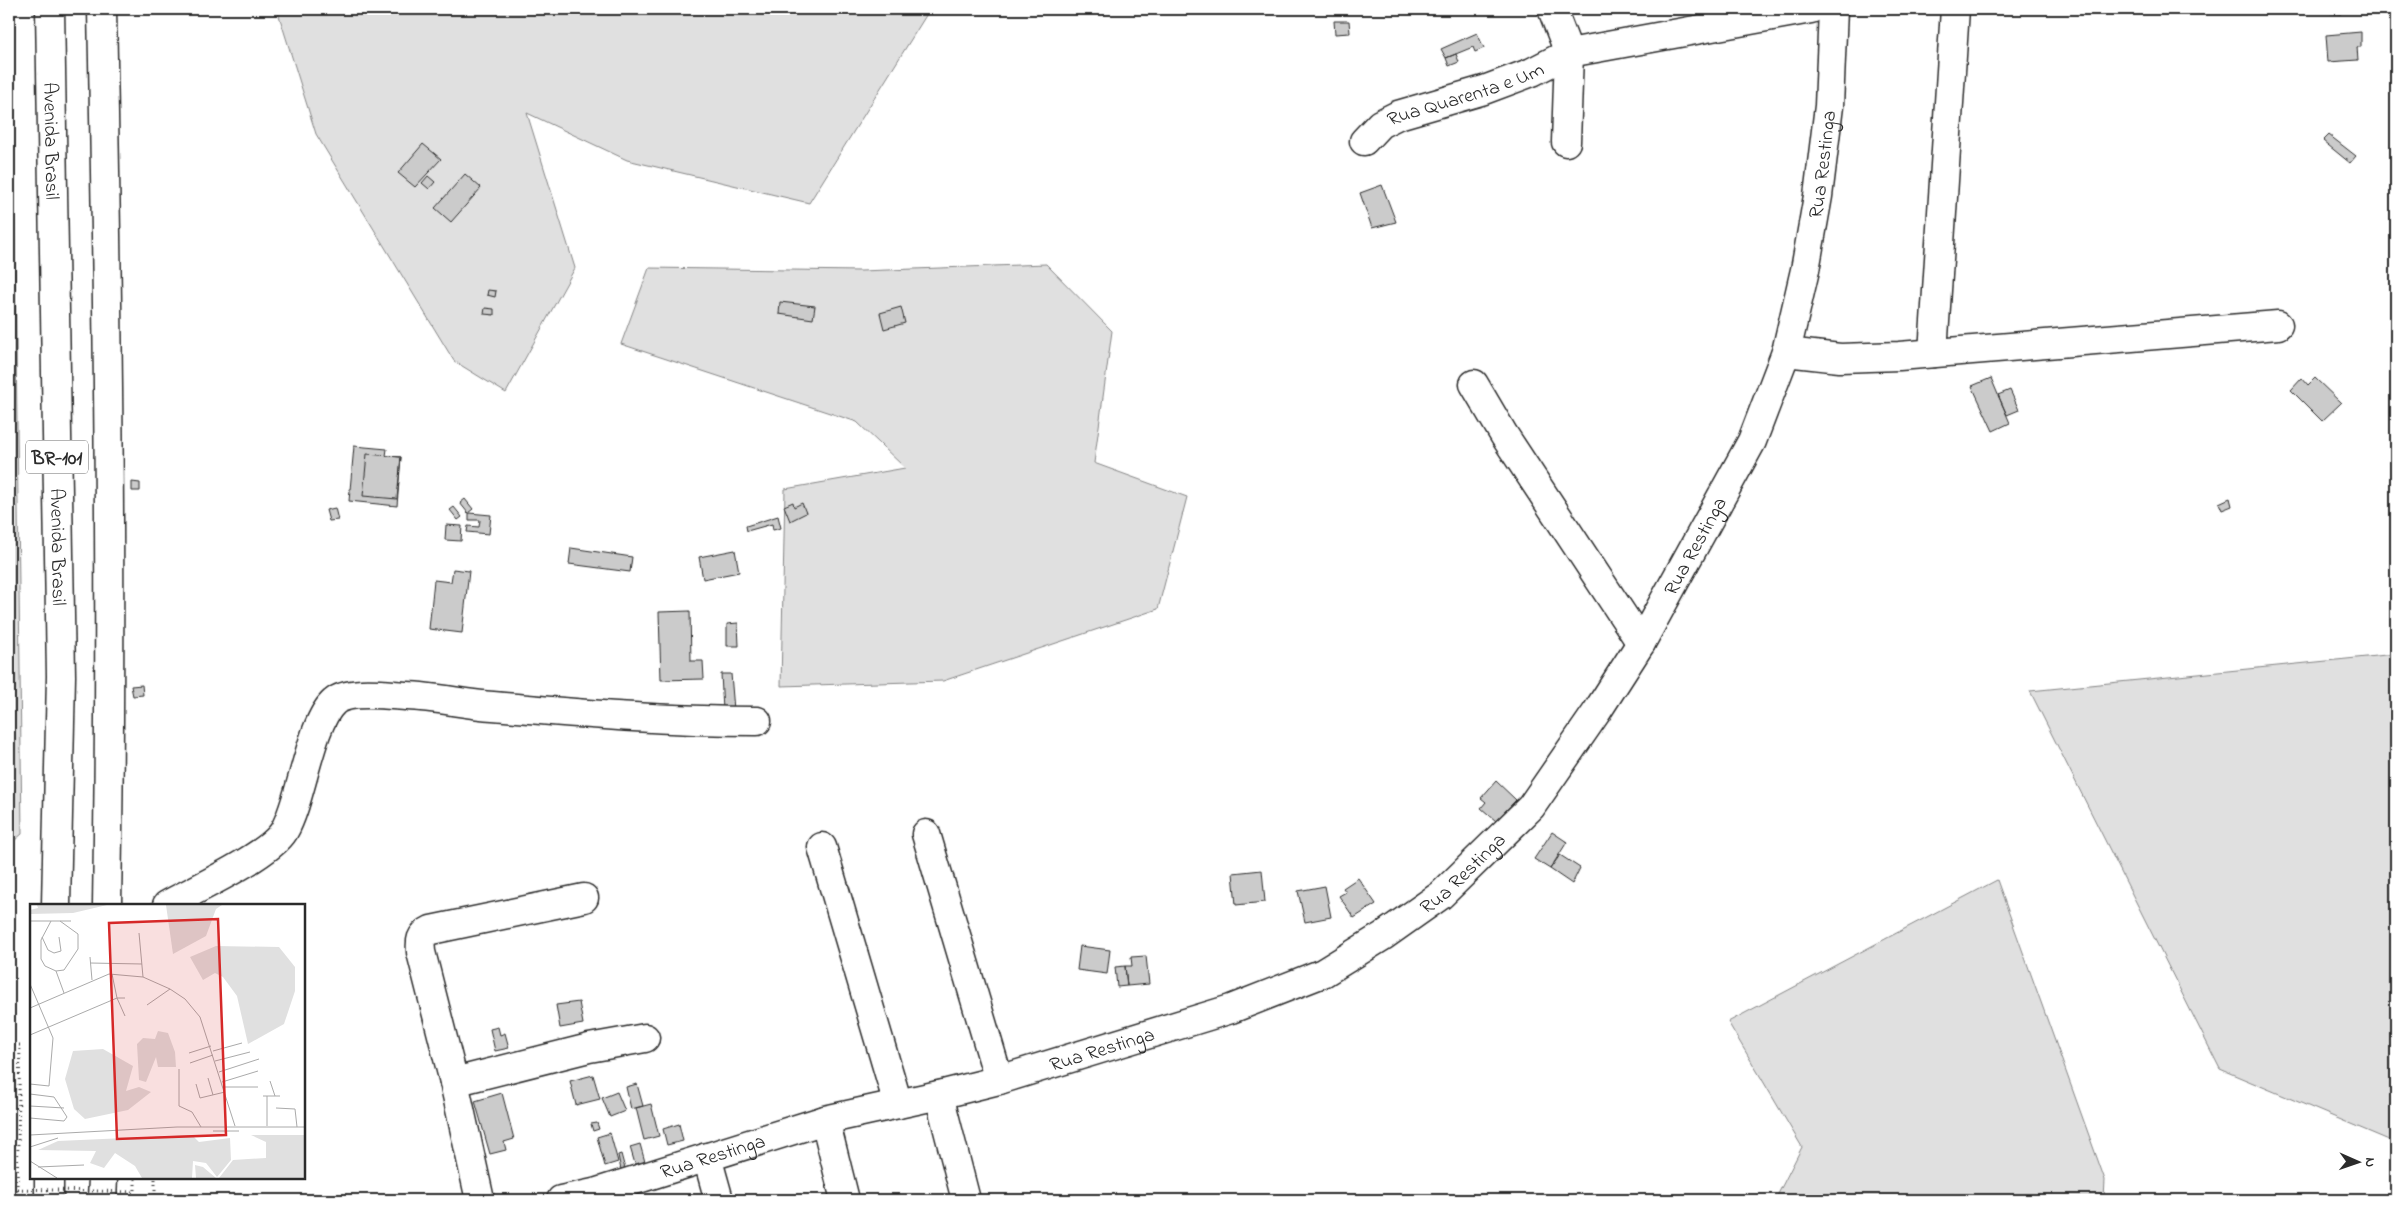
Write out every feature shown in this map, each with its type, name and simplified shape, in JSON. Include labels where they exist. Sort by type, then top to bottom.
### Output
[{"type":"main road","name":"Avenida Brasil","points":[[50,9],[61,676],[56,904]]},
{"type":"main road","name":"BR-101","points":[[102,9],[108,295],[111,661],[107,904]]},
{"type":"main road","name":"Rua Quarenta e Um","points":[[1552,9],[1569,53],[1566,142]]},
{"type":"main road","name":"Rua Quarenta e Um","points":[[1364,141],[1380,124],[1398,115],[1484,90],[1532,72],[1569,53],[1811,9]]},
{"type":"main road","name":"Rua Restinga","points":[[561,1200],[595,1197],[706,1156],[825,1120],[939,1096],[999,1080],[1231,1009],[1323,973],[1383,936],[1440,894],[1531,807],[1641,643],[1752,441],[1786,352],[1818,196],[1828,106],[1832,9]]},
{"type":"main road","points":[[1933,353],[1955,9]]},
{"type":"main road","points":[[1786,352],[1840,358],[1933,353],[2278,325]]},
{"type":"main road","points":[[1474,384],[1504,435],[1641,643]]},
{"type":"main road","points":[[169,904],[265,850],[283,832],[293,813],[319,728],[327,709],[340,697],[367,695],[423,696],[491,706],[657,719],[757,721]]},
{"type":"main road","points":[[926,834],[999,1080]]},
{"type":"main road","points":[[822,847],[898,1104]]},
{"type":"main road","points":[[480,1200],[454,1082],[420,952],[420,943],[424,933],[584,898]]},
{"type":"main road","points":[[454,1082],[589,1048],[645,1038]]},
{"type":"main road","points":[[939,1096],[966,1200]]},
{"type":"main road","points":[[825,1120],[845,1200]]},
{"type":"main road","points":[[706,1156],[719,1200]]},
{"type":"main road","points":[[49,1179],[49,1200]]},
{"type":"main road","points":[[102,1200],[103,1179]]},
{"type":"path","points":[[9,1045],[20,1046],[17,1189],[135,1192],[135,1179]]},
{"type":"path","points":[[154,1200],[155,1179]]},
{"type":"shaded area","points":[[9,9],[12,9],[22,834],[9,845]]},
{"type":"shaded area","points":[[277,9],[930,9],[809,203],[627,160],[527,113],[575,268],[506,393],[454,361],[316,134]]},
{"type":"shaded area","points":[[1046,264],[1112,331],[1094,463],[1187,497],[1158,609],[943,681],[781,686],[785,489],[905,468],[857,422],[621,344],[649,268],[861,271]]},
{"type":"shaded area","points":[[2396,654],[2396,1143],[2220,1069],[2030,691]]},
{"type":"shaded area","points":[[1997,880],[2105,1180],[2104,1200],[1775,1200],[1802,1147],[1728,1022]]},
{"type":"building","points":[[2330,9],[2341,9],[2341,14],[2330,13]]},
{"type":"building","points":[[1334,21],[1349,21],[1350,33],[1335,34]]},
{"type":"building","points":[[2361,32],[2361,47],[2357,47],[2358,60],[2328,62],[2326,35]]},
{"type":"building","points":[[1477,33],[1484,48],[1475,52],[1473,47],[1446,58],[1441,49]]},
{"type":"building","points":[[1456,54],[1459,62],[1449,66],[1446,58]]},
{"type":"building","points":[[2329,135],[2356,156],[2350,163],[2323,141]]},
{"type":"building","points":[[423,144],[441,159],[415,187],[398,173]]},
{"type":"building","points":[[465,174],[481,188],[451,222],[435,208]]},
{"type":"building","points":[[428,176],[435,182],[429,189],[422,183]]},
{"type":"building","points":[[1382,185],[1396,222],[1372,228],[1360,193]]},
{"type":"building","points":[[488,290],[496,291],[495,297],[487,295]]},
{"type":"building","points":[[780,302],[815,306],[813,319],[779,314]]},
{"type":"building","points":[[901,307],[905,323],[884,329],[880,313]]},
{"type":"building","points":[[485,308],[494,309],[494,315],[484,314]]},
{"type":"building","points":[[1991,378],[2010,423],[1993,431],[1972,386]]},
{"type":"building","points":[[2302,378],[2308,385],[2315,378],[2341,403],[2322,421],[2291,390]]},
{"type":"building","points":[[2010,390],[2019,410],[2007,415],[1998,395]]},
{"type":"building","points":[[354,446],[387,449],[386,456],[401,457],[397,506],[349,501]]},
{"type":"building","points":[[367,454],[401,457],[397,499],[363,496]]},
{"type":"building","points":[[132,482],[140,483],[140,491],[132,491]]},
{"type":"building","points":[[2230,498],[2232,506],[2222,510],[2219,503]]},
{"type":"building","points":[[465,499],[473,509],[468,513],[460,503]]},
{"type":"building","points":[[793,502],[794,507],[802,503],[806,513],[790,521],[784,506]]},
{"type":"building","points":[[454,507],[462,517],[458,520],[450,510]]},
{"type":"building","points":[[335,508],[338,520],[329,521],[326,510]]},
{"type":"building","points":[[469,513],[491,515],[489,534],[467,532],[468,526],[479,527],[480,520],[469,520]]},
{"type":"building","points":[[778,516],[781,528],[773,530],[772,524],[747,531],[746,526]]},
{"type":"building","points":[[446,525],[462,526],[461,541],[445,540]]},
{"type":"building","points":[[571,548],[632,557],[630,572],[569,564]]},
{"type":"building","points":[[735,550],[739,572],[703,579],[699,557]]},
{"type":"building","points":[[453,569],[469,571],[462,633],[429,629],[434,580],[451,582]]},
{"type":"building","points":[[690,611],[691,661],[703,661],[704,679],[661,680],[659,612]]},
{"type":"building","points":[[738,623],[739,646],[727,646],[727,624]]},
{"type":"building","points":[[721,674],[731,674],[734,710],[723,710]]},
{"type":"building","points":[[142,685],[143,695],[133,696],[131,686]]},
{"type":"building","points":[[1496,781],[1516,800],[1496,821],[1481,808],[1486,802],[1481,798]]},
{"type":"building","points":[[1552,832],[1567,842],[1550,869],[1534,859]]},
{"type":"building","points":[[1560,855],[1580,868],[1572,884],[1550,869]]},
{"type":"building","points":[[1262,870],[1265,902],[1236,905],[1233,873]]},
{"type":"building","points":[[1358,878],[1376,904],[1354,918],[1339,896],[1346,892],[1343,888]]},
{"type":"building","points":[[1325,886],[1331,917],[1305,922],[1298,891]]},
{"type":"building","points":[[1080,946],[1110,950],[1107,974],[1077,970]]},
{"type":"building","points":[[1146,956],[1149,984],[1127,986],[1125,966],[1132,966],[1131,957]]},
{"type":"building","points":[[1125,966],[1127,986],[1117,987],[1115,967]]},
{"type":"building","points":[[579,1002],[583,1024],[560,1028],[556,1005]]},
{"type":"building","points":[[498,1027],[500,1035],[505,1033],[509,1048],[495,1051],[490,1029]]},
{"type":"building","points":[[593,1075],[600,1099],[576,1105],[570,1081]]},
{"type":"building","points":[[637,1084],[643,1106],[631,1109],[626,1087]]},
{"type":"building","points":[[617,1092],[625,1111],[610,1117],[602,1098]]},
{"type":"building","points":[[502,1093],[514,1139],[504,1142],[506,1150],[490,1154],[475,1101]]},
{"type":"building","points":[[651,1104],[659,1136],[644,1140],[636,1108]]},
{"type":"building","points":[[597,1123],[599,1129],[593,1131],[591,1124]]},
{"type":"building","points":[[679,1124],[683,1141],[667,1145],[663,1129]]},
{"type":"building","points":[[610,1133],[618,1162],[605,1166],[597,1137]]},
{"type":"building","points":[[640,1144],[645,1162],[635,1164],[630,1147]]},
{"type":"building","points":[[621,1154],[625,1169],[621,1170],[618,1155]]},
{"type":"building","points":[[312,1194],[327,1195],[327,1200],[312,1200]]}]
